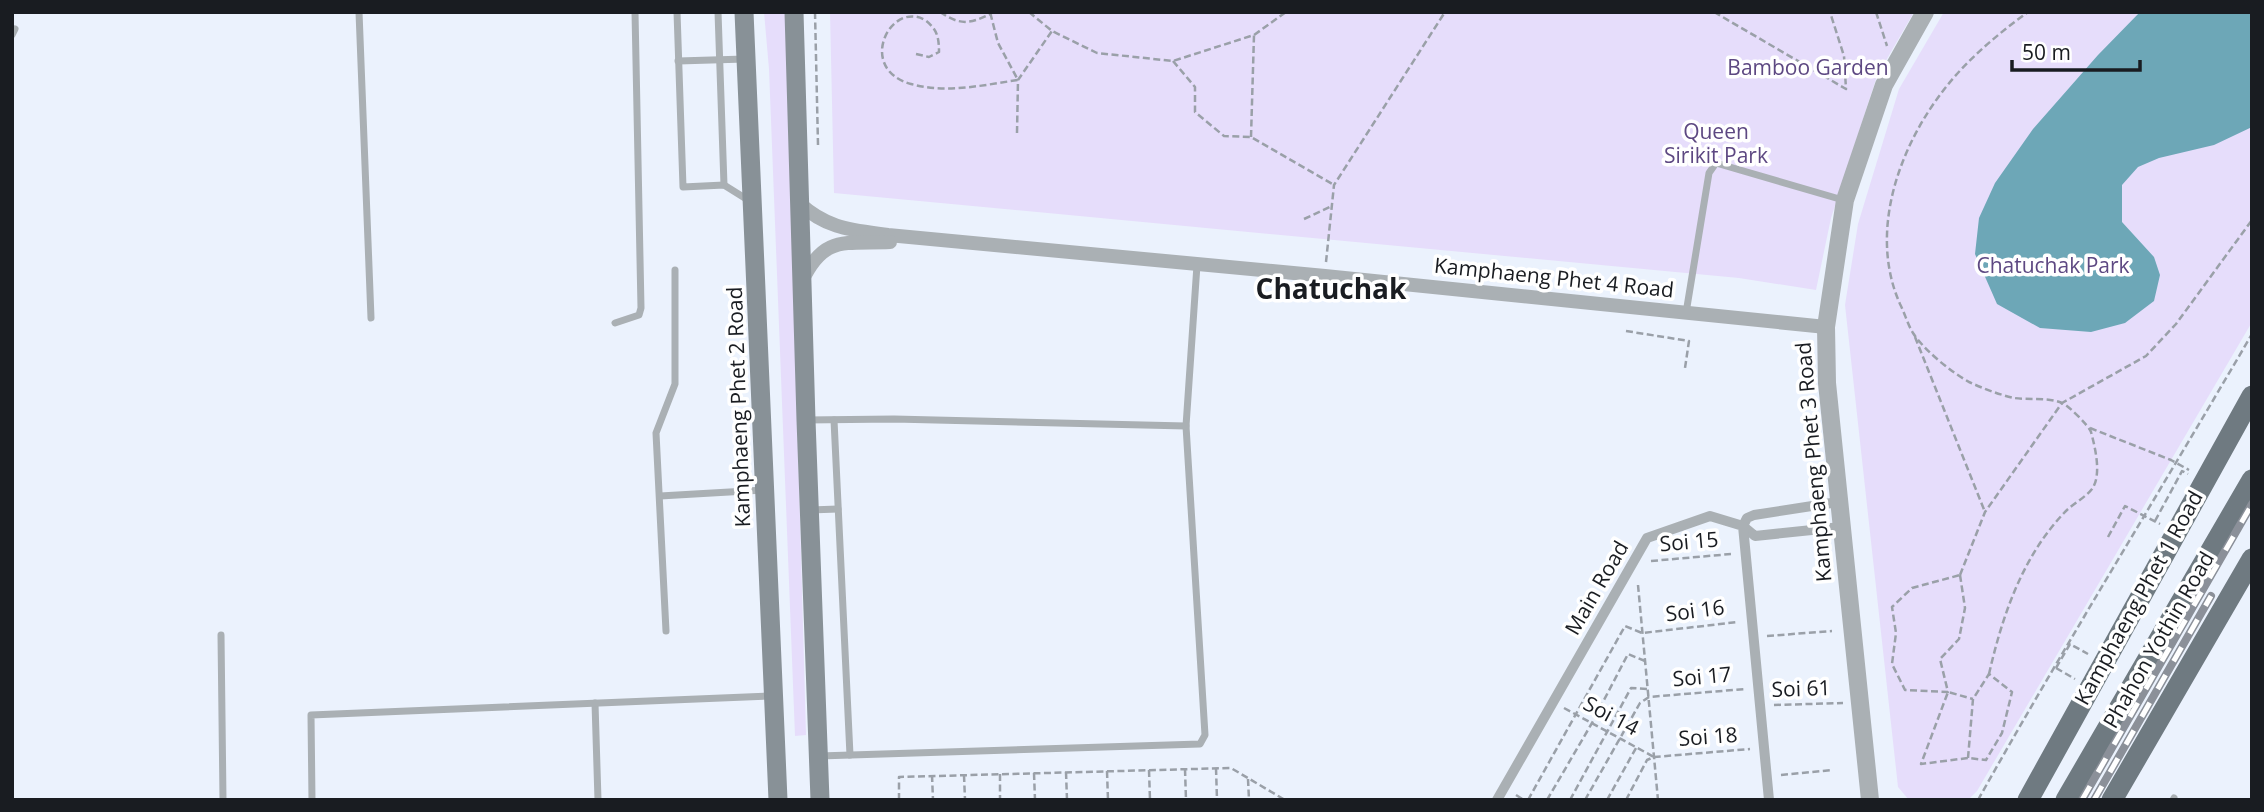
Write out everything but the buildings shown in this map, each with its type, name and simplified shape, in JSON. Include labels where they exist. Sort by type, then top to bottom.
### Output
[{"type":"main road","name":"Kamphaeng Phet 2 Road","points":[[744,12],[778,800]]},
{"type":"main road","points":[[794,12],[820,800]]},
{"type":"main road","name":"Kamphaeng Phet 1 Road","points":[[2028,800],[2252,396]]},
{"type":"main road","name":"Phahon Yothin Road","points":[[2066,800],[2252,480]]},
{"type":"main road","name":"Phahon Yothin Road","points":[[2112,800],[2252,559]]},
{"type":"street","name":"Kamphaeng Phet 3 Road","points":[[1870,800],[1838,502],[1827,383],[1826,327],[1845,200],[1884,85],[1925,12]]},
{"type":"street","name":"Kamphaeng Phet 4 Road","points":[[799,203],[814,216],[841,229],[1826,327]]},
{"type":"street","name":"Kamphaeng Phet 4 Road","points":[[801,283],[818,254],[829,246],[944,241]]},
{"type":"street","points":[[1769,800],[1743,526],[1747,518],[1755,515],[1838,502]]},
{"type":"street","name":"Main Road","points":[[1497,800],[1647,538],[1710,516],[1743,526],[1755,536],[1841,527]]},
{"type":"lane","points":[[359,12],[371,318]]},
{"type":"lane","points":[[615,323],[633,319],[639,315],[641,308],[635,12]]},
{"type":"lane","points":[[677,12],[683,187],[724,185],[754,205]]},
{"type":"lane","points":[[718,12],[724,185]]},
{"type":"lane","points":[[678,61],[746,59]]},
{"type":"lane","points":[[1686,313],[1709,173],[1716,163],[1845,200]]},
{"type":"lane","points":[[818,756],[1200,744],[1205,735],[1186,426],[1198,265]]},
{"type":"lane","points":[[666,631],[656,433],[675,384],[675,270]]},
{"type":"lane","points":[[806,420],[1186,426]]},
{"type":"lane","points":[[834,420],[850,755]]},
{"type":"lane","points":[[660,496],[764,490]]},
{"type":"lane","points":[[809,510],[838,509]]},
{"type":"lane","points":[[221,635],[223,800]]},
{"type":"lane","points":[[312,800],[311,715],[775,696]]},
{"type":"lane","points":[[595,703],[598,800]]},
{"type":"path","points":[[815,12],[818,156]]},
{"type":"path","points":[[940,12],[957,22],[976,20],[991,13],[999,43],[1018,80],[1017,132]]},
{"type":"path","points":[[1029,12],[1052,32],[1097,53],[1173,61],[1254,35],[1286,12]]},
{"type":"path","points":[[1325,276],[1334,185],[1445,12]]},
{"type":"path","points":[[1714,12],[1846,89],[1844,56],[1830,12]]},
{"type":"path","points":[[1878,18],[1881,12]]},
{"type":"path","points":[[1985,512],[1896,294],[1888,263],[1886,226],[1901,167],[1926,115],[1947,85],[2028,12]]},
{"type":"path","points":[[916,54],[929,57],[939,52],[939,38],[935,27],[920,17],[902,17],[890,26],[882,42],[881,60],[893,76],[908,84],[954,89],[1018,80],[1052,32]]},
{"type":"path","points":[[1251,137],[1254,35]]},
{"type":"path","points":[[1173,61],[1195,87],[1195,112],[1224,136],[1251,137],[1334,185]]},
{"type":"path","points":[[1304,219],[1332,206]]},
{"type":"path","points":[[1989,674],[2012,692],[2002,733],[1986,760],[1968,758],[1921,764],[1948,692],[1940,659],[1959,639],[1965,608],[1960,575],[1985,512],[2062,403],[2146,356],[2176,324],[2252,220]]},
{"type":"path","points":[[1626,331],[1689,341],[1685,368]]},
{"type":"path","points":[[1914,334],[1943,364],[1970,382],[2012,397],[2062,403],[2090,428],[2177,463],[2205,478]]},
{"type":"path","points":[[1978,800],[2252,334]]},
{"type":"path","points":[[1968,758],[1973,699],[1989,674],[2000,625],[2022,576],[2038,548],[2064,513],[2093,488],[2097,469],[2090,428]]},
{"type":"path","points":[[2155,521],[2182,471]]},
{"type":"path","points":[[2108,537],[2125,506],[2176,532]]},
{"type":"path","name":"Soi 15","points":[[1638,555],[1648,561],[1745,554]]},
{"type":"path","points":[[1627,574],[1637,579],[1658,800]]},
{"type":"path","points":[[1960,575],[1912,588],[1892,607],[1896,634],[1892,664],[1905,690],[1948,692],[1973,699]]},
{"type":"path","name":"Soi 16","points":[[1575,714],[1625,626],[1642,633],[1752,620]]},
{"type":"path","points":[[1753,637],[1832,631]]},
{"type":"path","points":[[2054,667],[2070,644]]},
{"type":"path","points":[[1547,800],[1628,654],[1645,661]]},
{"type":"path","points":[[1570,800],[1632,688],[1648,689]]},
{"type":"path","name":"Soi 17","points":[[1648,697],[1758,688]]},
{"type":"path","points":[[1586,800],[1640,703],[1648,697]]},
{"type":"path","name":"Soi 14","points":[[1553,702],[1654,757]]},
{"type":"path","name":"Soi 61","points":[[1760,707],[1843,703]]},
{"type":"path","points":[[1528,800],[1575,714]]},
{"type":"path","points":[[1607,800],[1636,747]]},
{"type":"path","name":"Soi 18","points":[[1654,757],[1764,748]]},
{"type":"path","points":[[1626,800],[1647,760],[1654,757]]},
{"type":"path","points":[[1216,768],[1217,800]]},
{"type":"path","points":[[899,800],[899,776],[1216,768],[1231,768],[1285,800]]},
{"type":"path","points":[[1185,769],[1186,800]]},
{"type":"path","points":[[1149,770],[1150,800]]},
{"type":"path","points":[[1767,776],[1833,770]]},
{"type":"path","points":[[1107,771],[1108,800]]},
{"type":"path","points":[[1066,772],[1067,800]]},
{"type":"path","points":[[1034,773],[1035,800]]},
{"type":"path","points":[[1000,774],[1000,800]]},
{"type":"path","points":[[932,775],[933,800]]},
{"type":"path","points":[[964,775],[965,800]]},
{"type":"path","points":[[1248,778],[1249,800]]},
{"type":"green space","points":[[764,12],[786,12],[806,735],[795,736],[769,69]]},
{"type":"green space","name":"Queen Sirikit Park","points":[[830,12],[1914,12],[1877,76],[1831,218],[1816,290],[1739,278],[834,193]]},
{"type":"green space","name":"Chatuchak Park","points":[[1944,12],[2252,12],[2252,322],[1977,791],[1968,800],[1909,800],[1898,787],[1845,305],[1858,224],[1899,89]]},
{"type":"water","points":[[2140,12],[2252,12],[2252,127],[2214,145],[2159,158],[2138,167],[2122,185],[2122,222],[2154,257],[2160,275],[2154,301],[2125,323],[2091,332],[2040,328],[1997,304],[1975,254],[1979,218],[1995,183],[2033,129]]},
{"type":"railway","points":[[2082,800],[2252,504]]},
{"type":"railway","points":[[2094,800],[2211,596]]},
{"type":"district","name":"Chatuchak","points":[[1331,289]]},
{"type":"park label","name":"Bamboo Garden","points":[[1808,68]]}]
